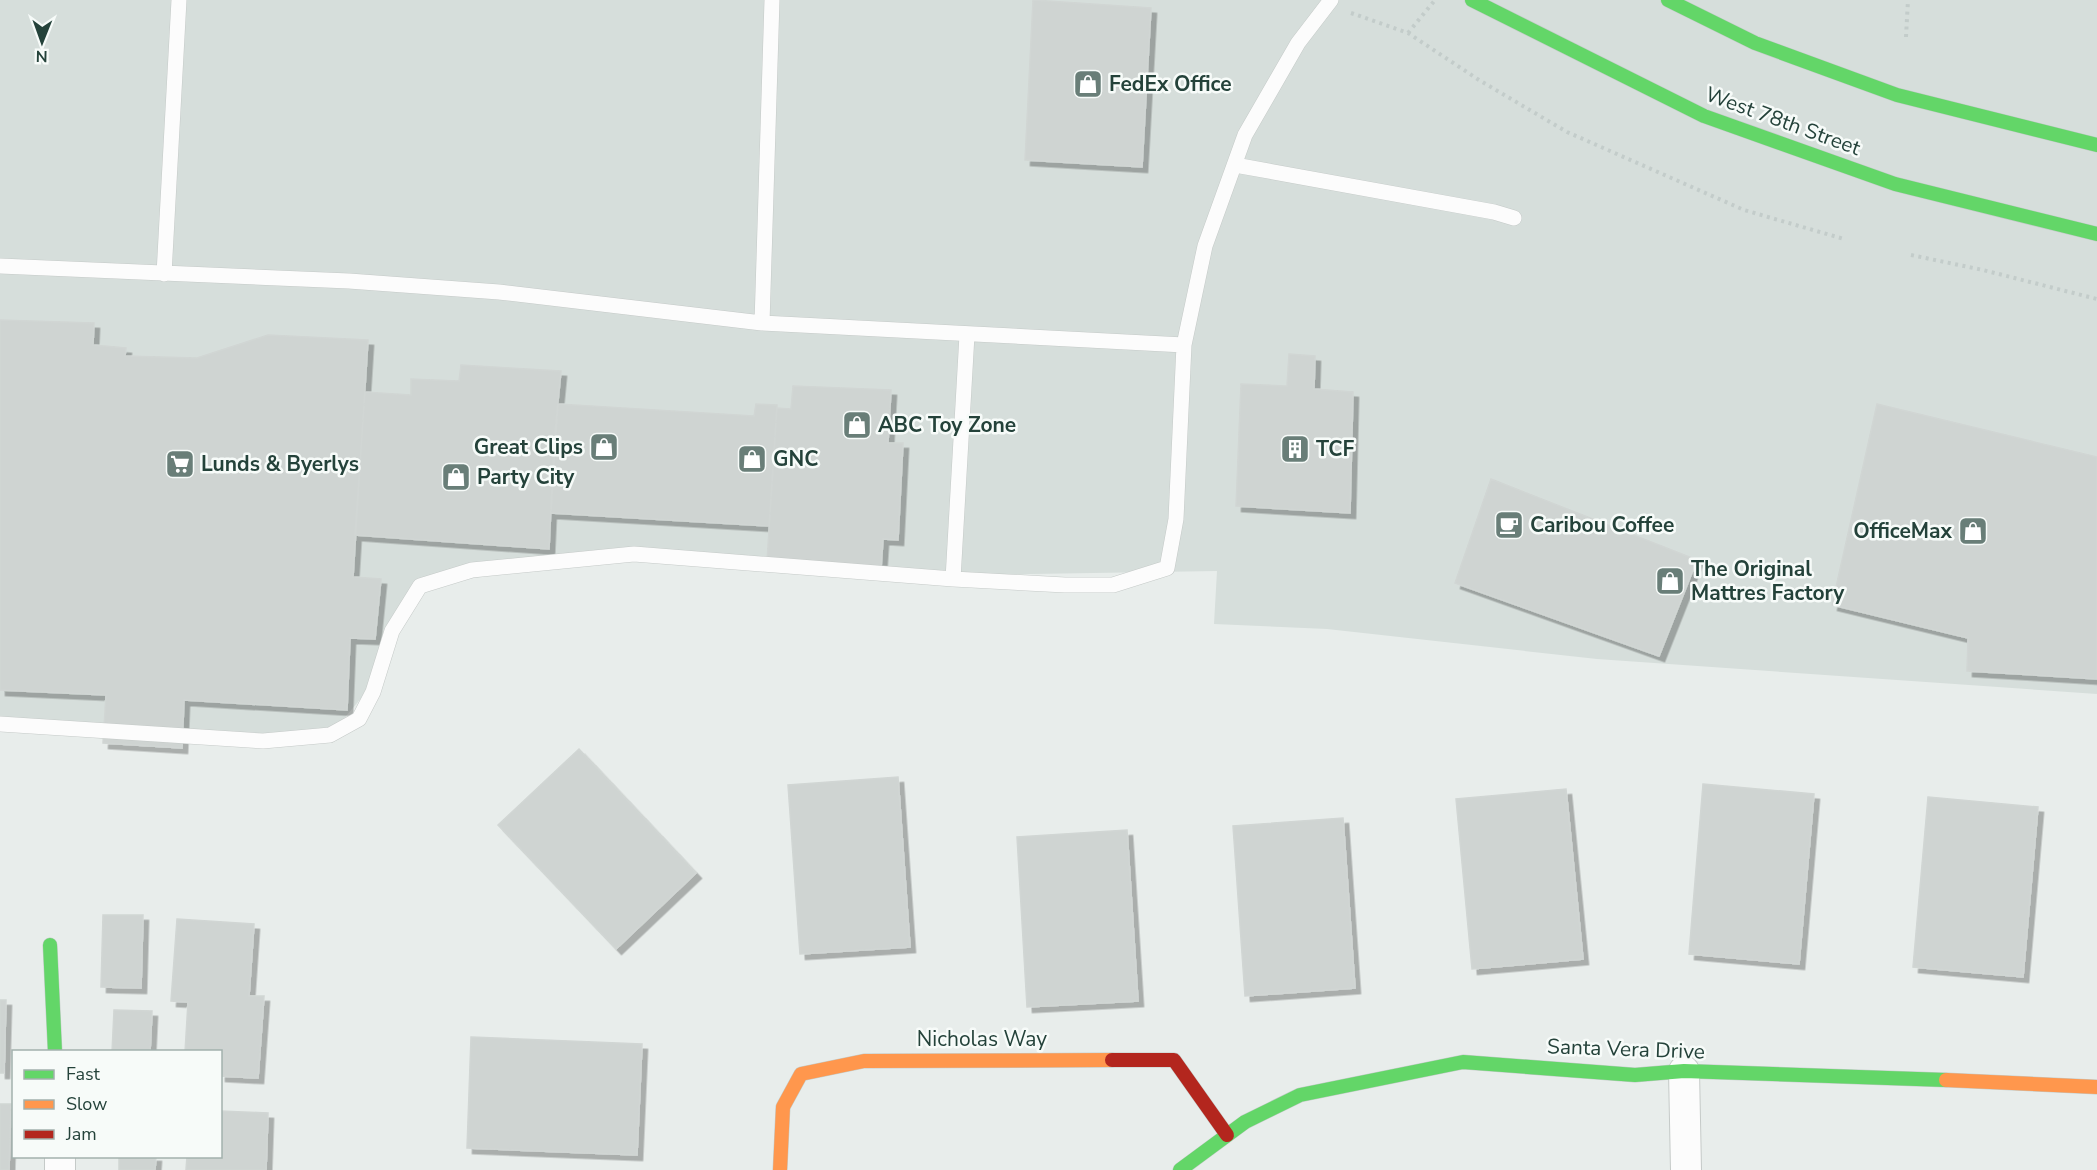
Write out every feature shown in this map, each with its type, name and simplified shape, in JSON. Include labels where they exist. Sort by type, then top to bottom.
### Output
[{"type":"street","name":"West 78th Street","points":[[1472,0],[1704,117],[1895,184],[2097,234]]},
{"type":"street","points":[[1668,0],[1755,43],[1897,95],[2097,145]]},
{"type":"street","points":[[50,945],[55,1050]]},
{"type":"street","name":"Nicholas Way","points":[[780,1170],[783,1107],[801,1074],[864,1061],[1174,1060],[1227,1135]]},
{"type":"street","name":"Santa Vera Drive","points":[[1179,1170],[1245,1122],[1300,1095],[1463,1062],[1635,1075],[1684,1071],[2097,1088]]},
{"type":"street","points":[[1684,1071],[1686,1170]]},
{"type":"lane","points":[[164,274],[179,0]]},
{"type":"lane","points":[[762,323],[772,0]]},
{"type":"lane","points":[[0,724],[263,741],[330,735],[359,719],[373,692],[392,631],[420,586],[472,570],[634,554],[953,579],[1113,585],[1167,568],[1176,519],[1184,345],[1205,246],[1245,135],[1298,43],[1329,2]]},
{"type":"lane","points":[[1235,165],[1482,209],[1514,218]]},
{"type":"lane","points":[[0,266],[349,281],[499,292],[762,323],[1184,345]]},
{"type":"lane","points":[[953,579],[967,334]]},
{"type":"path","points":[[1408,33],[1435,0]]},
{"type":"path","points":[[1906,37],[1908,0]]},
{"type":"path","points":[[1329,2],[1373,22],[1408,33],[1479,80],[1567,132],[1744,210],[1844,239]]},
{"type":"path","points":[[1911,255],[1983,270],[2097,299]]},
{"type":"shaded area","points":[[0,0],[2097,0],[2097,694],[1597,659],[1327,629],[1214,624],[1217,571],[907,576],[634,554],[420,586],[374,683],[330,735],[263,741],[0,720]]},
{"type":"building","name":"FedEx Office","points":[[1033,0],[1151,8],[1142,167],[1025,160]]},
{"type":"building","name":"Lunds & Byerlys","points":[[0,320],[94,323],[93,345],[126,348],[125,356],[197,358],[268,335],[368,340],[353,577],[381,579],[375,639],[350,638],[347,710],[184,700],[182,748],[103,743],[106,695],[0,690]]},
{"type":"building","name":"TCF","points":[[1289,354],[1315,356],[1314,389],[1353,392],[1350,513],[1236,506],[1241,384],[1287,386]]},
{"type":"building","name":"Party City","points":[[461,365],[561,371],[554,442],[549,549],[355,535],[365,392],[411,395],[411,379],[459,381]]},
{"type":"building","points":[[793,386],[891,390],[888,443],[903,443],[898,540],[883,539],[881,569],[767,561],[777,408],[791,409]]},
{"type":"building","points":[[558,404],[754,416],[756,404],[777,405],[769,526],[551,513]]},
{"type":"building","name":"OfficeMax","points":[[1877,404],[2097,457],[2097,679],[1967,671],[1968,638],[1832,605]]},
{"type":"building","points":[[1491,479],[1697,560],[1659,656],[1455,583]]},
{"type":"building","points":[[579,749],[696,873],[616,949],[498,825]]},
{"type":"building","points":[[898,777],[910,947],[800,954],[788,785]]},
{"type":"building","points":[[1703,784],[1814,794],[1799,964],[1689,954]]},
{"type":"building","points":[[1566,789],[1583,959],[1472,969],[1456,799]]},
{"type":"building","points":[[1928,797],[2038,807],[2023,977],[1913,967]]},
{"type":"building","points":[[1343,818],[1355,988],[1245,996],[1233,826]]},
{"type":"building","points":[[1127,830],[1138,1001],[1027,1007],[1017,837]]},
{"type":"building","points":[[103,915],[143,915],[141,988],[101,987]]},
{"type":"building","points":[[177,919],[254,924],[249,996],[264,996],[258,1078],[222,1076],[222,1050],[185,1050],[188,1002],[171,1001]]},
{"type":"building","points":[[0,1000],[6,1000],[4,1073],[0,1073]]},
{"type":"building","points":[[114,1010],[152,1011],[150,1050],[112,1050]]},
{"type":"building","points":[[471,1037],[642,1044],[637,1155],[467,1148]]},
{"type":"building","points":[[0,1104],[11,1104],[9,1170],[0,1170]]},
{"type":"building","points":[[222,1111],[268,1113],[266,1170],[186,1170],[187,1158],[222,1158]]},
{"type":"building","points":[[119,1158],[156,1158],[155,1170],[119,1170]]},
{"type":"traffic: fast","points":[[1472,0],[1704,116],[1895,184],[2097,234]]},
{"type":"traffic: fast","points":[[1668,0],[1755,43],[1897,95],[2097,145]]},
{"type":"traffic: fast","points":[[50,945],[55,1050]]},
{"type":"traffic: fast","points":[[1180,1170],[1245,1122],[1300,1095],[1463,1062],[1635,1075],[1684,1071],[1946,1080]]},
{"type":"traffic: slow","points":[[780,1170],[783,1107],[801,1074],[864,1061],[1112,1060]]},
{"type":"traffic: slow","points":[[1946,1080],[2097,1087]]},
{"type":"traffic: jam","points":[[1112,1060],[1174,1060],[1227,1135]]},
{"type":"place","name":"FedEx Office","points":[[1088,84]]},
{"type":"place","name":"ABC Toy Zone","points":[[857,425]]},
{"type":"place","name":"Great Clips","points":[[604,447]]},
{"type":"place","name":"TCF","points":[[1295,449]]},
{"type":"place","name":"GNC","points":[[752,459]]},
{"type":"place","name":"Lunds & Byerlys","points":[[180,464]]},
{"type":"place","name":"Party City","points":[[456,477]]},
{"type":"place","name":"Caribou Coffee","points":[[1509,525]]},
{"type":"place","name":"OfficeMax","points":[[1973,531]]},
{"type":"place","name":"The Original Mattres Factory","points":[[1670,581]]}]
